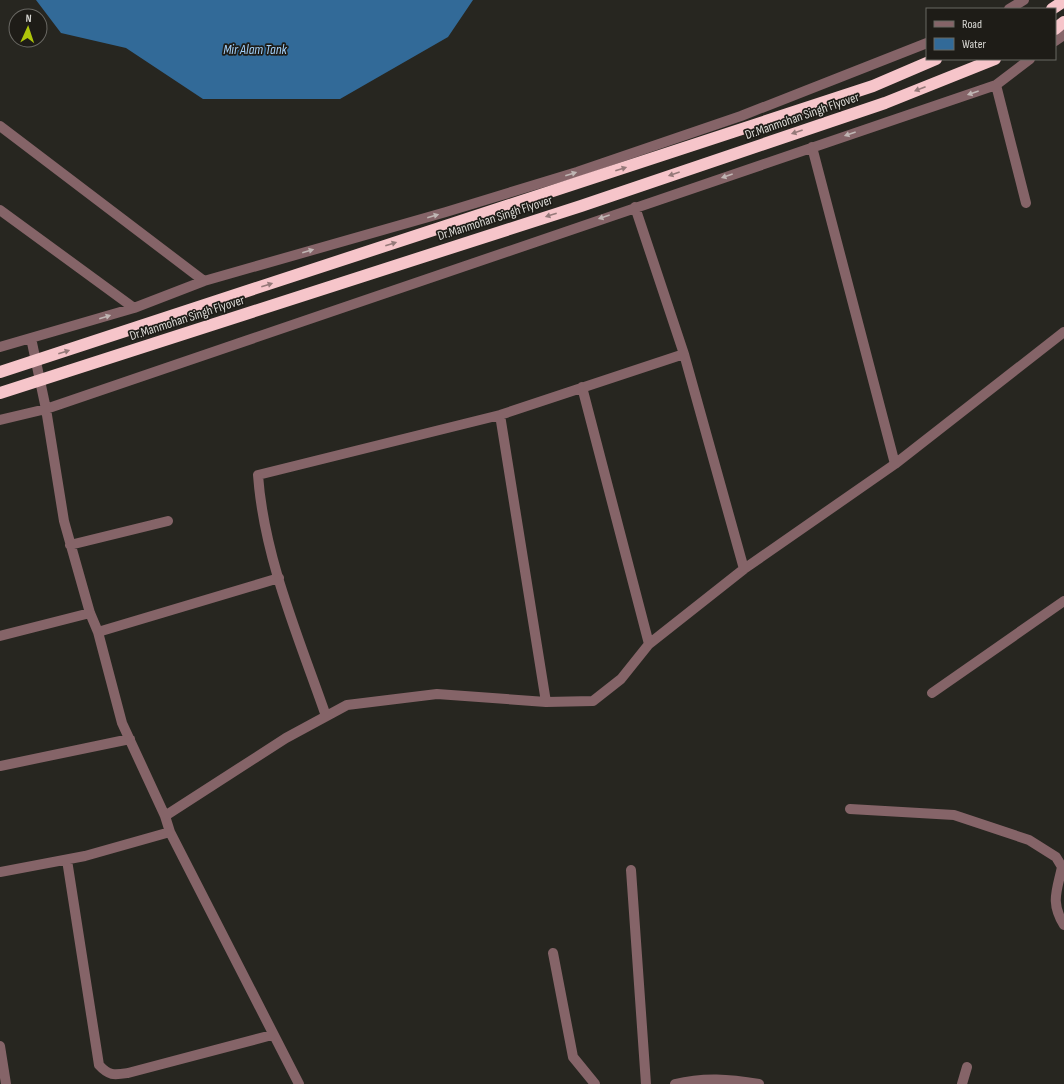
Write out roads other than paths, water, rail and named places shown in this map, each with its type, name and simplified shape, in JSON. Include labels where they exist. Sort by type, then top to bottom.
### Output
[{"type":"highway","points":[[1054,8],[1064,1]]},
{"type":"highway","points":[[1056,28],[1064,22]]},
{"type":"highway","name":"Dr.Manmohan Singh Flyover","points":[[0,372],[873,86],[934,60]]},
{"type":"highway","name":"Dr.Manmohan Singh Flyover","points":[[0,393],[581,206],[885,103],[992,60]]},
{"type":"street","points":[[1011,8],[1024,0]]},
{"type":"street","points":[[1056,41],[1064,35]]},
{"type":"street","points":[[0,347],[134,308],[204,281],[446,212],[577,172],[741,116],[926,44]]},
{"type":"street","points":[[0,420],[46,409],[634,207],[996,85],[1029,60]]},
{"type":"street","points":[[996,85],[1026,203]]},
{"type":"street","points":[[0,126],[204,281]]},
{"type":"street","points":[[812,147],[895,464]]},
{"type":"street","points":[[634,207],[684,354],[744,569]]},
{"type":"street","points":[[0,210],[134,308]]},
{"type":"street","points":[[165,816],[286,738],[347,705],[437,694],[546,702],[593,701],[621,679],[649,644],[744,569],[895,464],[1064,332]]},
{"type":"street","points":[[31,338],[46,409],[64,521],[90,613],[98,632],[122,723],[165,816],[170,832],[272,1035],[299,1084]]},
{"type":"street","points":[[326,716],[279,578],[260,502],[258,475],[500,415],[684,354]]},
{"type":"street","points":[[582,387],[649,644]]},
{"type":"street","points":[[500,415],[546,702]]},
{"type":"street","points":[[70,545],[168,521]]},
{"type":"street","points":[[98,632],[279,578]]},
{"type":"street","points":[[932,693],[1064,601]]},
{"type":"street","points":[[0,636],[90,613]]},
{"type":"street","points":[[0,766],[130,739]]},
{"type":"street","points":[[850,809],[954,815],[1029,840],[1056,857],[1062,867],[1054,898],[1056,910],[1064,925]]},
{"type":"street","points":[[0,872],[67,860],[170,832]]},
{"type":"street","points":[[67,860],[99,1065],[106,1073],[128,1073],[272,1035]]},
{"type":"street","points":[[631,870],[646,1084]]},
{"type":"street","points":[[553,954],[572,1057],[595,1084]]},
{"type":"street","points":[[0,1046],[6,1084]]},
{"type":"street","points":[[962,1084],[967,1067]]},
{"type":"street","points":[[675,1084],[696,1079],[735,1080],[759,1084]]},
{"type":"water","name":"Mir Alam Tank","points":[[36,0],[473,0],[448,37],[340,99],[203,99],[126,48],[61,33],[48,16],[48,8],[42,8]]}]
